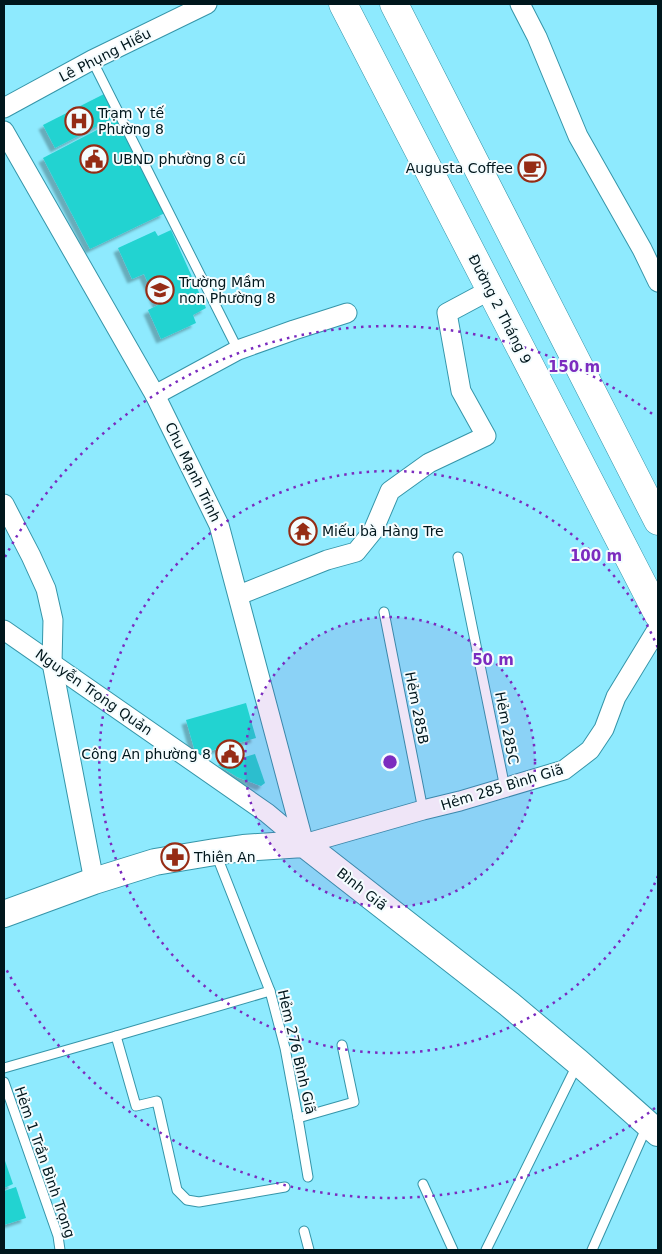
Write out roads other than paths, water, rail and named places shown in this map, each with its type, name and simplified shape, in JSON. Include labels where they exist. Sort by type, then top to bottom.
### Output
[{"type":"main road","name":"Đường 2 Tháng 9","points":[[343,4],[658,614]]},
{"type":"main road","points":[[394,4],[658,521]]},
{"type":"street","name":"Lê Phụng Hiểu","points":[[4,108],[92,60],[207,4]]},
{"type":"street","points":[[520,4],[537,37],[578,136],[642,249],[658,282]]},
{"type":"street","name":"Chu Mạnh Trinh","points":[[4,131],[155,395],[219,525],[304,844]]},
{"type":"street","points":[[239,595],[327,560],[356,552],[373,531],[390,491],[429,464],[486,436],[461,391],[447,313],[490,290]]},
{"type":"street","points":[[155,395],[238,350],[347,313]]},
{"type":"street","points":[[4,504],[46,589],[53,620],[52,663],[94,881]]},
{"type":"street","name":"Hẻm 285 Bình Giã","points":[[304,844],[564,770],[590,750],[604,729],[616,697],[658,628]]},
{"type":"street","name":"Nguyễn Trọng Quản","points":[[4,630],[267,813],[304,844]]},
{"type":"street","points":[[6,917],[94,881],[155,862],[243,848],[304,844]]},
{"type":"street","name":"Bình Giã","points":[[304,844],[509,1004],[653,1128]]},
{"type":"lane","points":[[92,60],[238,350]]},
{"type":"lane","name":"Hẻm 285C","points":[[458,556],[505,788]]},
{"type":"lane","name":"Hẻm 285B","points":[[384,612],[423,810]]},
{"type":"lane","name":"Hẻm 276 Bình Giã","points":[[215,852],[270,991],[285,1048],[308,1178]]},
{"type":"lane","points":[[4,1068],[270,991]]},
{"type":"lane","points":[[116,1036],[136,1106],[157,1101],[177,1190],[187,1200],[199,1202],[285,1187]]},
{"type":"lane","points":[[298,1118],[354,1102],[342,1045]]},
{"type":"lane","points":[[486,1250],[578,1062]]},
{"type":"lane","name":"Hẻm 1 Trần Bình Trọng","points":[[4,1082],[58,1236],[60,1250]]},
{"type":"lane","points":[[592,1250],[653,1128]]},
{"type":"lane","points":[[423,1184],[454,1250]]},
{"type":"lane","points":[[304,1231],[309,1250]]},
{"type":"place","name":"Trạm Y tế Phường 8","points":[[79,121]]},
{"type":"place","name":"UBND phường 8 cũ","points":[[94,159]]},
{"type":"place","name":"Augusta Coffee","points":[[532,168]]},
{"type":"place","name":"Trường Mầm non Phường 8","points":[[160,290]]},
{"type":"place","name":"Miếu bà Hàng Tre","points":[[303,531]]},
{"type":"place","name":"Công An phường 8","points":[[230,754]]},
{"type":"place","name":"Thiên An","points":[[175,857]]}]
